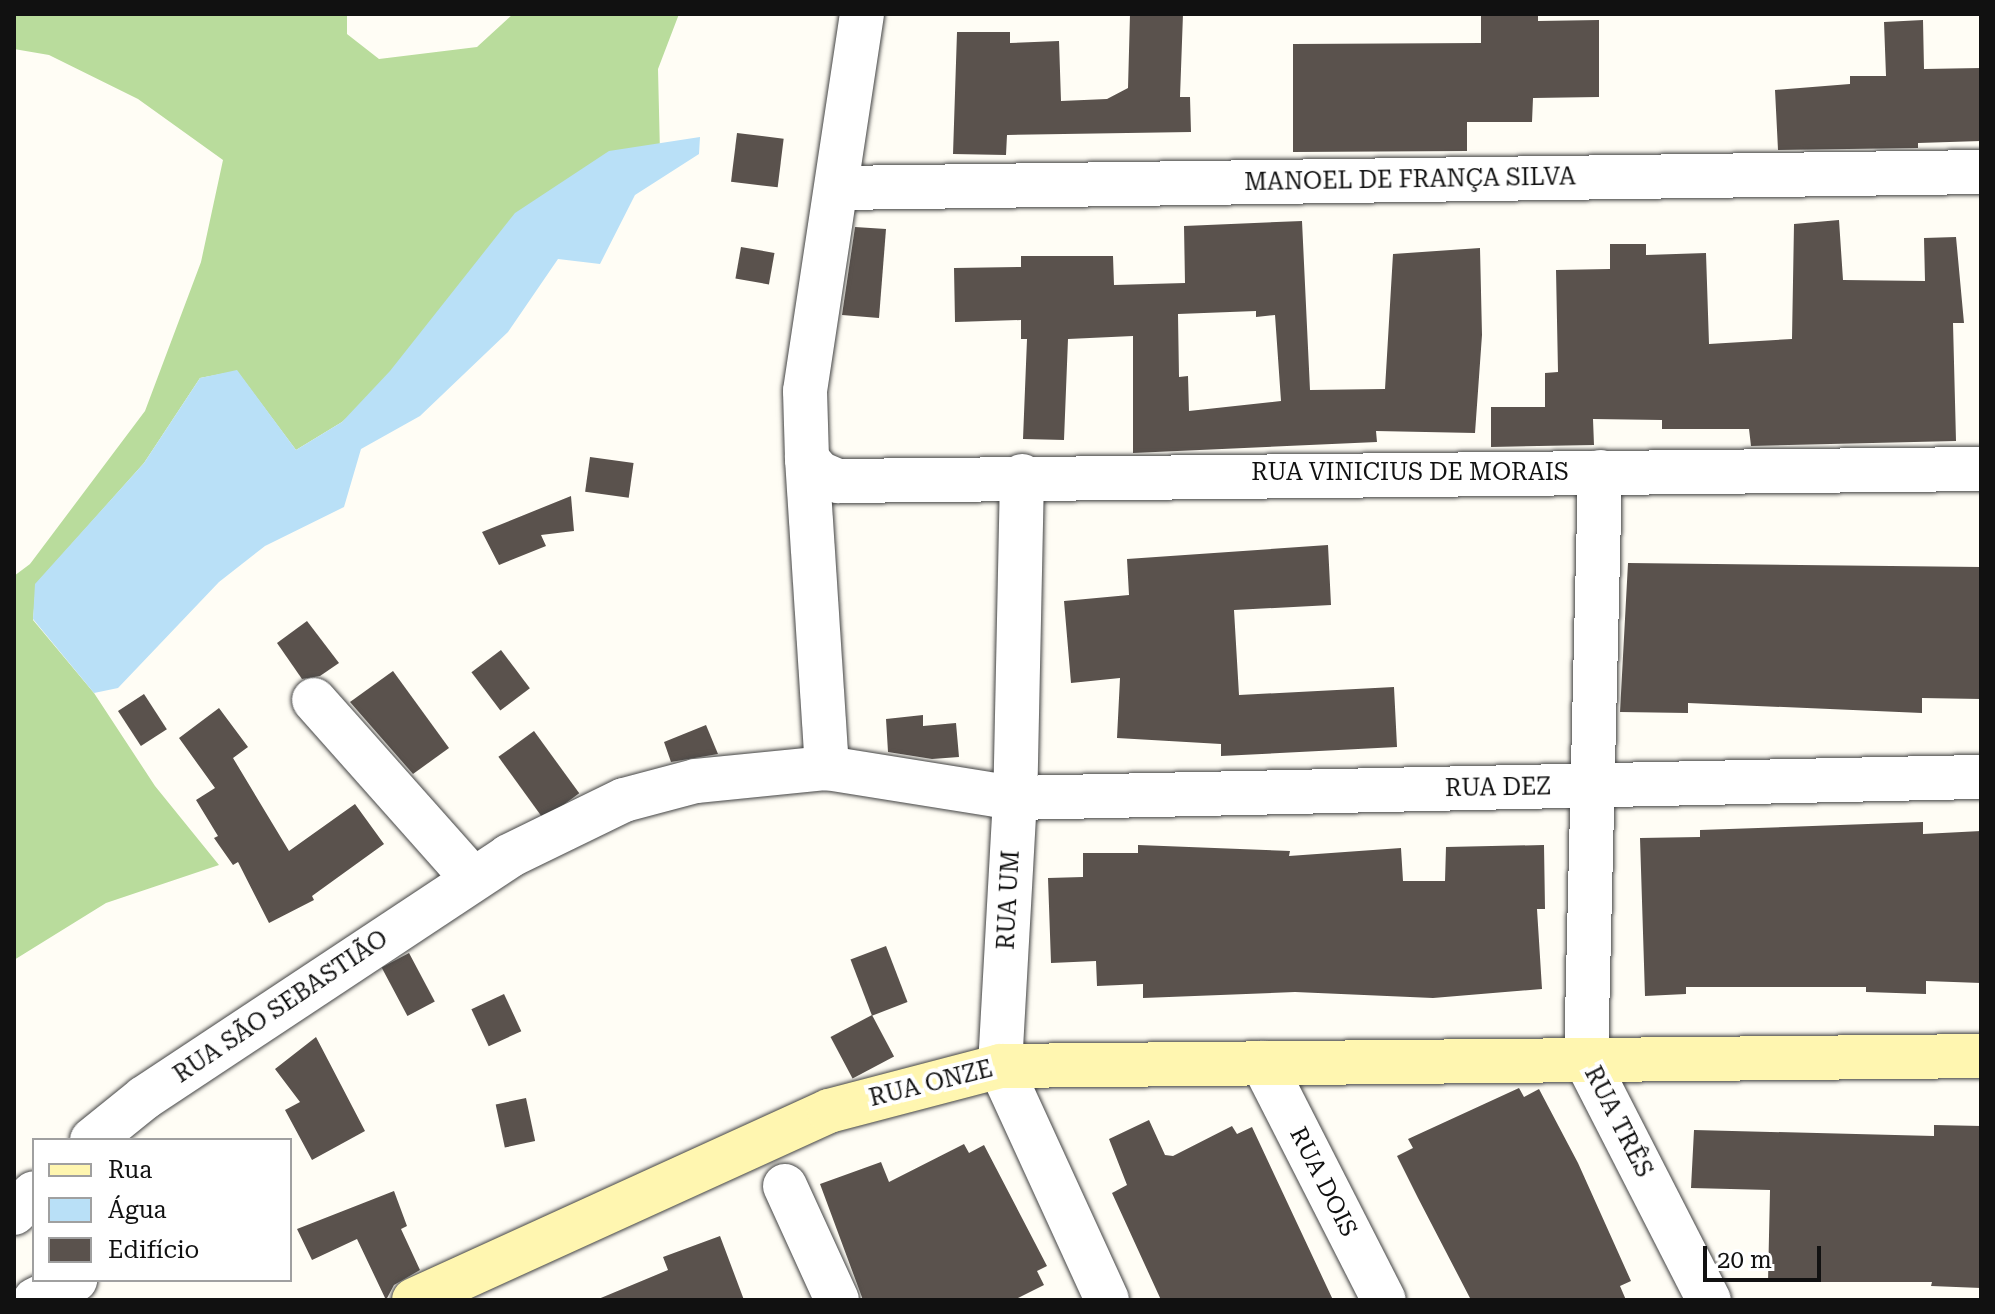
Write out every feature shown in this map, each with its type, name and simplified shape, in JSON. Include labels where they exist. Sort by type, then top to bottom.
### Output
[{"type":"street","points":[[827,768],[823,470],[805,391],[862,14]]},
{"type":"street","name":"MANOEL DE FRANÇA SILVA","points":[[838,188],[1981,172]]},
{"type":"street","name":"RUA VINICIUS DE MORAIS","points":[[823,470],[1022,476],[1981,469]]},
{"type":"street","name":"RUA TRÊS","points":[[1600,472],[1586,1060],[1709,1300]]},
{"type":"street","name":"RUA UM","points":[[1022,476],[1015,798],[1000,1066],[1107,1300]]},
{"type":"street","points":[[314,700],[473,879]]},
{"type":"street","name":"RUA SÃO SEBASTIÃO","points":[[94,1138],[144,1098],[509,856],[624,800],[696,781],[827,768],[1015,798]]},
{"type":"street","name":"RUA DEZ","points":[[1015,798],[1981,777]]},
{"type":"street","name":"RUA ONZE","points":[[414,1300],[829,1111],[1000,1066],[1981,1056]]},
{"type":"street","name":"RUA DOIS","points":[[1263,1063],[1384,1300]]},
{"type":"street","points":[[785,1186],[837,1300]]},
{"type":"street","points":[[14,1213],[32,1195]]},
{"type":"street","points":[[35,1300],[71,1282]]},
{"type":"green space","points":[[14,14],[347,14],[347,34],[379,59],[477,47],[513,14],[679,14],[658,69],[660,153],[342,422],[296,450],[237,371],[200,378],[144,463],[36,584],[33,620],[94,693],[155,786],[219,865],[106,903],[14,960],[14,576],[30,564],[145,411],[201,262],[223,160],[138,99],[49,55],[14,49]]},
{"type":"water","points":[[700,137],[699,154],[635,195],[600,264],[558,259],[508,332],[420,416],[361,449],[344,507],[265,546],[219,582],[118,688],[94,693],[33,619],[35,584],[144,463],[200,378],[237,370],[296,450],[342,422],[390,371],[515,213],[609,151]]},
{"type":"building","points":[[1130,14],[1183,14],[1180,97],[1190,97],[1191,132],[1007,135],[1006,155],[953,154],[957,32],[1010,32],[1010,43],[1059,41],[1061,101],[1107,99],[1128,88]]},
{"type":"building","points":[[1481,14],[1538,14],[1538,21],[1599,20],[1599,97],[1533,98],[1532,122],[1467,122],[1467,151],[1293,152],[1293,44],[1481,43]]},
{"type":"building","points":[[1923,20],[1924,69],[1981,68],[1981,141],[1918,143],[1918,148],[1778,150],[1775,90],[1850,84],[1850,76],[1886,76],[1884,22]]},
{"type":"building","points":[[737,133],[784,139],[778,187],[731,182]]},
{"type":"building","points":[[1839,220],[1843,280],[1925,281],[1924,238],[1956,237],[1964,323],[1953,323],[1956,441],[1751,446],[1749,429],[1662,429],[1662,420],[1593,419],[1594,445],[1491,447],[1491,407],[1545,407],[1545,373],[1558,372],[1556,270],[1610,269],[1610,244],[1646,244],[1646,255],[1706,253],[1709,344],[1792,339],[1794,224]]},
{"type":"building","points":[[1302,221],[1310,390],[1385,389],[1393,254],[1480,248],[1482,335],[1475,433],[1376,431],[1377,442],[1133,453],[1133,336],[1068,339],[1064,440],[1023,439],[1027,339],[1021,339],[1021,320],[955,322],[954,268],[1021,267],[1021,256],[1113,256],[1114,285],[1185,283],[1184,226]],"holes":[[[1256,311],[1256,317],[1275,315],[1281,401],[1189,411],[1188,376],[1179,377],[1178,314]]]},
{"type":"building","points":[[855,227],[886,229],[879,318],[842,315]]},
{"type":"building","points":[[741,247],[774,253],[769,284],[735,279]]},
{"type":"building","points":[[590,457],[634,463],[629,498],[585,492]]},
{"type":"building","points":[[571,496],[574,531],[541,535],[546,546],[499,565],[482,532]]},
{"type":"building","points":[[1328,545],[1331,605],[1234,610],[1239,695],[1394,687],[1397,747],[1221,756],[1221,744],[1117,738],[1120,678],[1071,683],[1064,601],[1129,595],[1127,559]]},
{"type":"building","points":[[1628,563],[1981,567],[1981,699],[1922,698],[1922,713],[1688,703],[1688,713],[1620,712]]},
{"type":"building","points":[[307,621],[339,663],[320,676],[302,679],[277,643]]},
{"type":"building","points":[[501,650],[530,688],[500,711],[471,672]]},
{"type":"building","points":[[393,671],[449,748],[413,774],[350,702]]},
{"type":"building","points":[[144,694],[167,729],[141,746],[118,711]]},
{"type":"building","points":[[219,708],[248,747],[233,758],[289,851],[355,804],[384,844],[312,896],[314,900],[269,923],[238,862],[233,865],[214,838],[218,836],[196,800],[215,788],[179,738]]},
{"type":"building","points":[[923,715],[923,726],[956,723],[959,757],[932,759],[888,752],[886,719]]},
{"type":"building","points":[[706,725],[718,754],[671,762],[664,742]]},
{"type":"building","points":[[534,731],[579,793],[544,819],[498,757]]},
{"type":"building","points":[[1923,822],[1923,834],[1981,831],[1981,983],[1926,981],[1926,994],[1866,992],[1866,987],[1686,987],[1686,994],[1645,996],[1640,838],[1700,837],[1700,830]]},
{"type":"building","points":[[1138,845],[1290,851],[1289,856],[1401,848],[1403,881],[1445,881],[1446,847],[1544,845],[1545,909],[1537,909],[1542,989],[1433,998],[1295,992],[1143,998],[1143,984],[1097,986],[1096,961],[1051,963],[1048,878],[1083,877],[1083,853],[1138,853]]},
{"type":"building","points":[[886,946],[908,1002],[872,1016],[851,960]]},
{"type":"building","points":[[409,953],[435,1002],[407,1016],[382,968]]},
{"type":"building","points":[[504,994],[521,1031],[489,1046],[471,1009]]},
{"type":"building","points":[[872,1015],[894,1056],[853,1079],[831,1037]]},
{"type":"building","points":[[316,1037],[365,1131],[312,1160],[285,1110],[300,1102],[275,1069]]},
{"type":"building","points":[[1519,1088],[1524,1097],[1539,1089],[1578,1163],[1631,1281],[1620,1286],[1626,1300],[1471,1300],[1418,1198],[1397,1156],[1413,1148],[1408,1139]]},
{"type":"building","points":[[526,1098],[535,1141],[505,1147],[496,1104]]},
{"type":"building","points":[[1149,1120],[1165,1155],[1173,1156],[1232,1126],[1237,1134],[1252,1127],[1333,1300],[1161,1300],[1112,1193],[1127,1185],[1109,1139]]},
{"type":"building","points":[[1934,1125],[1981,1126],[1981,1288],[1931,1286],[1932,1282],[1768,1282],[1770,1190],[1691,1188],[1694,1130],[1934,1136]]},
{"type":"building","points":[[964,1144],[969,1153],[984,1145],[1047,1266],[1037,1271],[1044,1285],[1014,1300],[863,1300],[820,1184],[881,1162],[889,1182]]},
{"type":"building","points":[[394,1191],[407,1226],[401,1229],[420,1270],[394,1285],[386,1300],[357,1239],[312,1260],[297,1229]]},
{"type":"building","points":[[720,1236],[744,1300],[596,1300],[668,1270],[663,1257]]}]
